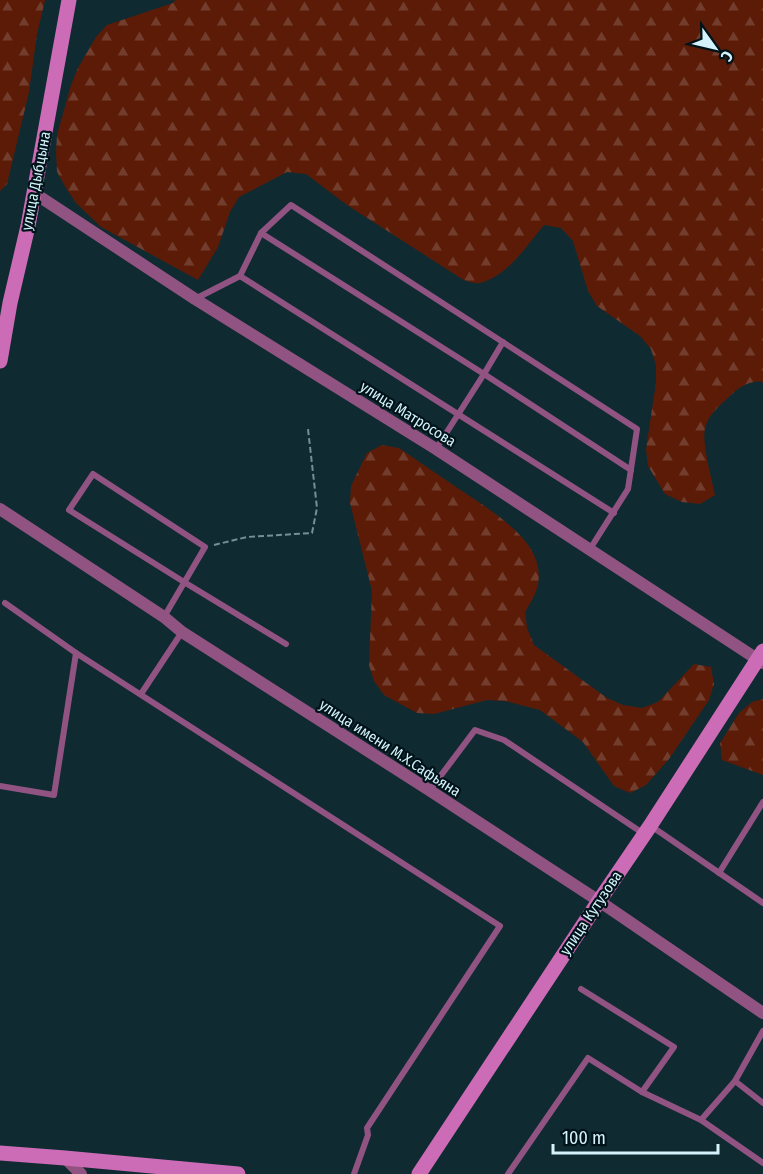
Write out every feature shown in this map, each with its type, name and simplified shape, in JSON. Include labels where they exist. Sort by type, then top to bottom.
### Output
[{"type":"street","name":"улица Дыбцына","points":[[0,361],[10,303],[28,226],[69,0]]},
{"type":"street","name":"улица Матросова","points":[[34,193],[195,299],[436,448],[761,658]]},
{"type":"street","name":"улица имени М.Х.Сафьяна","points":[[0,509],[164,617],[182,632],[599,901],[763,1013]]},
{"type":"street","name":"улица Кутузова","points":[[419,1174],[761,658]]},
{"type":"street","points":[[0,1153],[238,1174]]},
{"type":"street","points":[[65,1158],[81,1174]]},
{"type":"lane","points":[[195,299],[240,276],[261,233],[291,205],[637,429],[628,489],[590,549]]},
{"type":"lane","points":[[261,233],[631,470]]},
{"type":"lane","points":[[240,276],[614,513]]},
{"type":"lane","points":[[436,448],[503,342]]},
{"type":"lane","points":[[164,617],[184,582],[205,547],[93,474],[69,510],[184,582],[286,644]]},
{"type":"lane","points":[[5,603],[76,653],[500,926],[367,1128],[368,1134],[354,1174]]},
{"type":"lane","points":[[141,694],[182,632]]},
{"type":"lane","points":[[0,786],[54,795],[76,653]]},
{"type":"lane","points":[[429,790],[474,730],[504,740],[719,873],[763,903]]},
{"type":"lane","points":[[719,873],[763,802]]},
{"type":"lane","points":[[581,989],[674,1047],[642,1092]]},
{"type":"lane","points":[[701,1120],[735,1082],[763,1031]]},
{"type":"lane","points":[[508,1174],[588,1058],[642,1092],[701,1120],[763,1163]]},
{"type":"lane","points":[[735,1082],[763,1103]]},
{"type":"path","points":[[205,547],[247,537],[312,533],[317,508],[308,429]]},
{"type":"green space","points":[[0,0],[45,0],[37,34],[29,92],[7,184],[0,191]]},
{"type":"green space","points":[[175,0],[763,0],[763,382],[751,383],[740,388],[708,420],[704,440],[715,495],[700,504],[682,502],[665,494],[648,466],[646,449],[656,383],[656,365],[651,349],[640,336],[597,306],[588,291],[573,241],[561,228],[544,225],[508,267],[490,279],[473,283],[462,279],[347,205],[306,174],[287,172],[239,197],[230,212],[218,247],[198,280],[101,227],[76,203],[57,172],[57,135],[71,85],[96,37],[107,25],[173,3]]},
{"type":"green space","points":[[382,445],[399,448],[490,510],[523,539],[536,560],[539,575],[535,593],[525,612],[527,628],[534,645],[607,698],[623,705],[642,708],[658,702],[694,664],[711,667],[714,684],[709,700],[669,759],[646,785],[630,793],[614,786],[583,742],[540,710],[505,701],[487,700],[434,714],[417,713],[384,695],[374,681],[369,665],[372,591],[350,503],[351,486],[367,453]]},
{"type":"green space","points":[[763,699],[763,775],[722,760],[720,743],[739,713],[752,702]]}]
